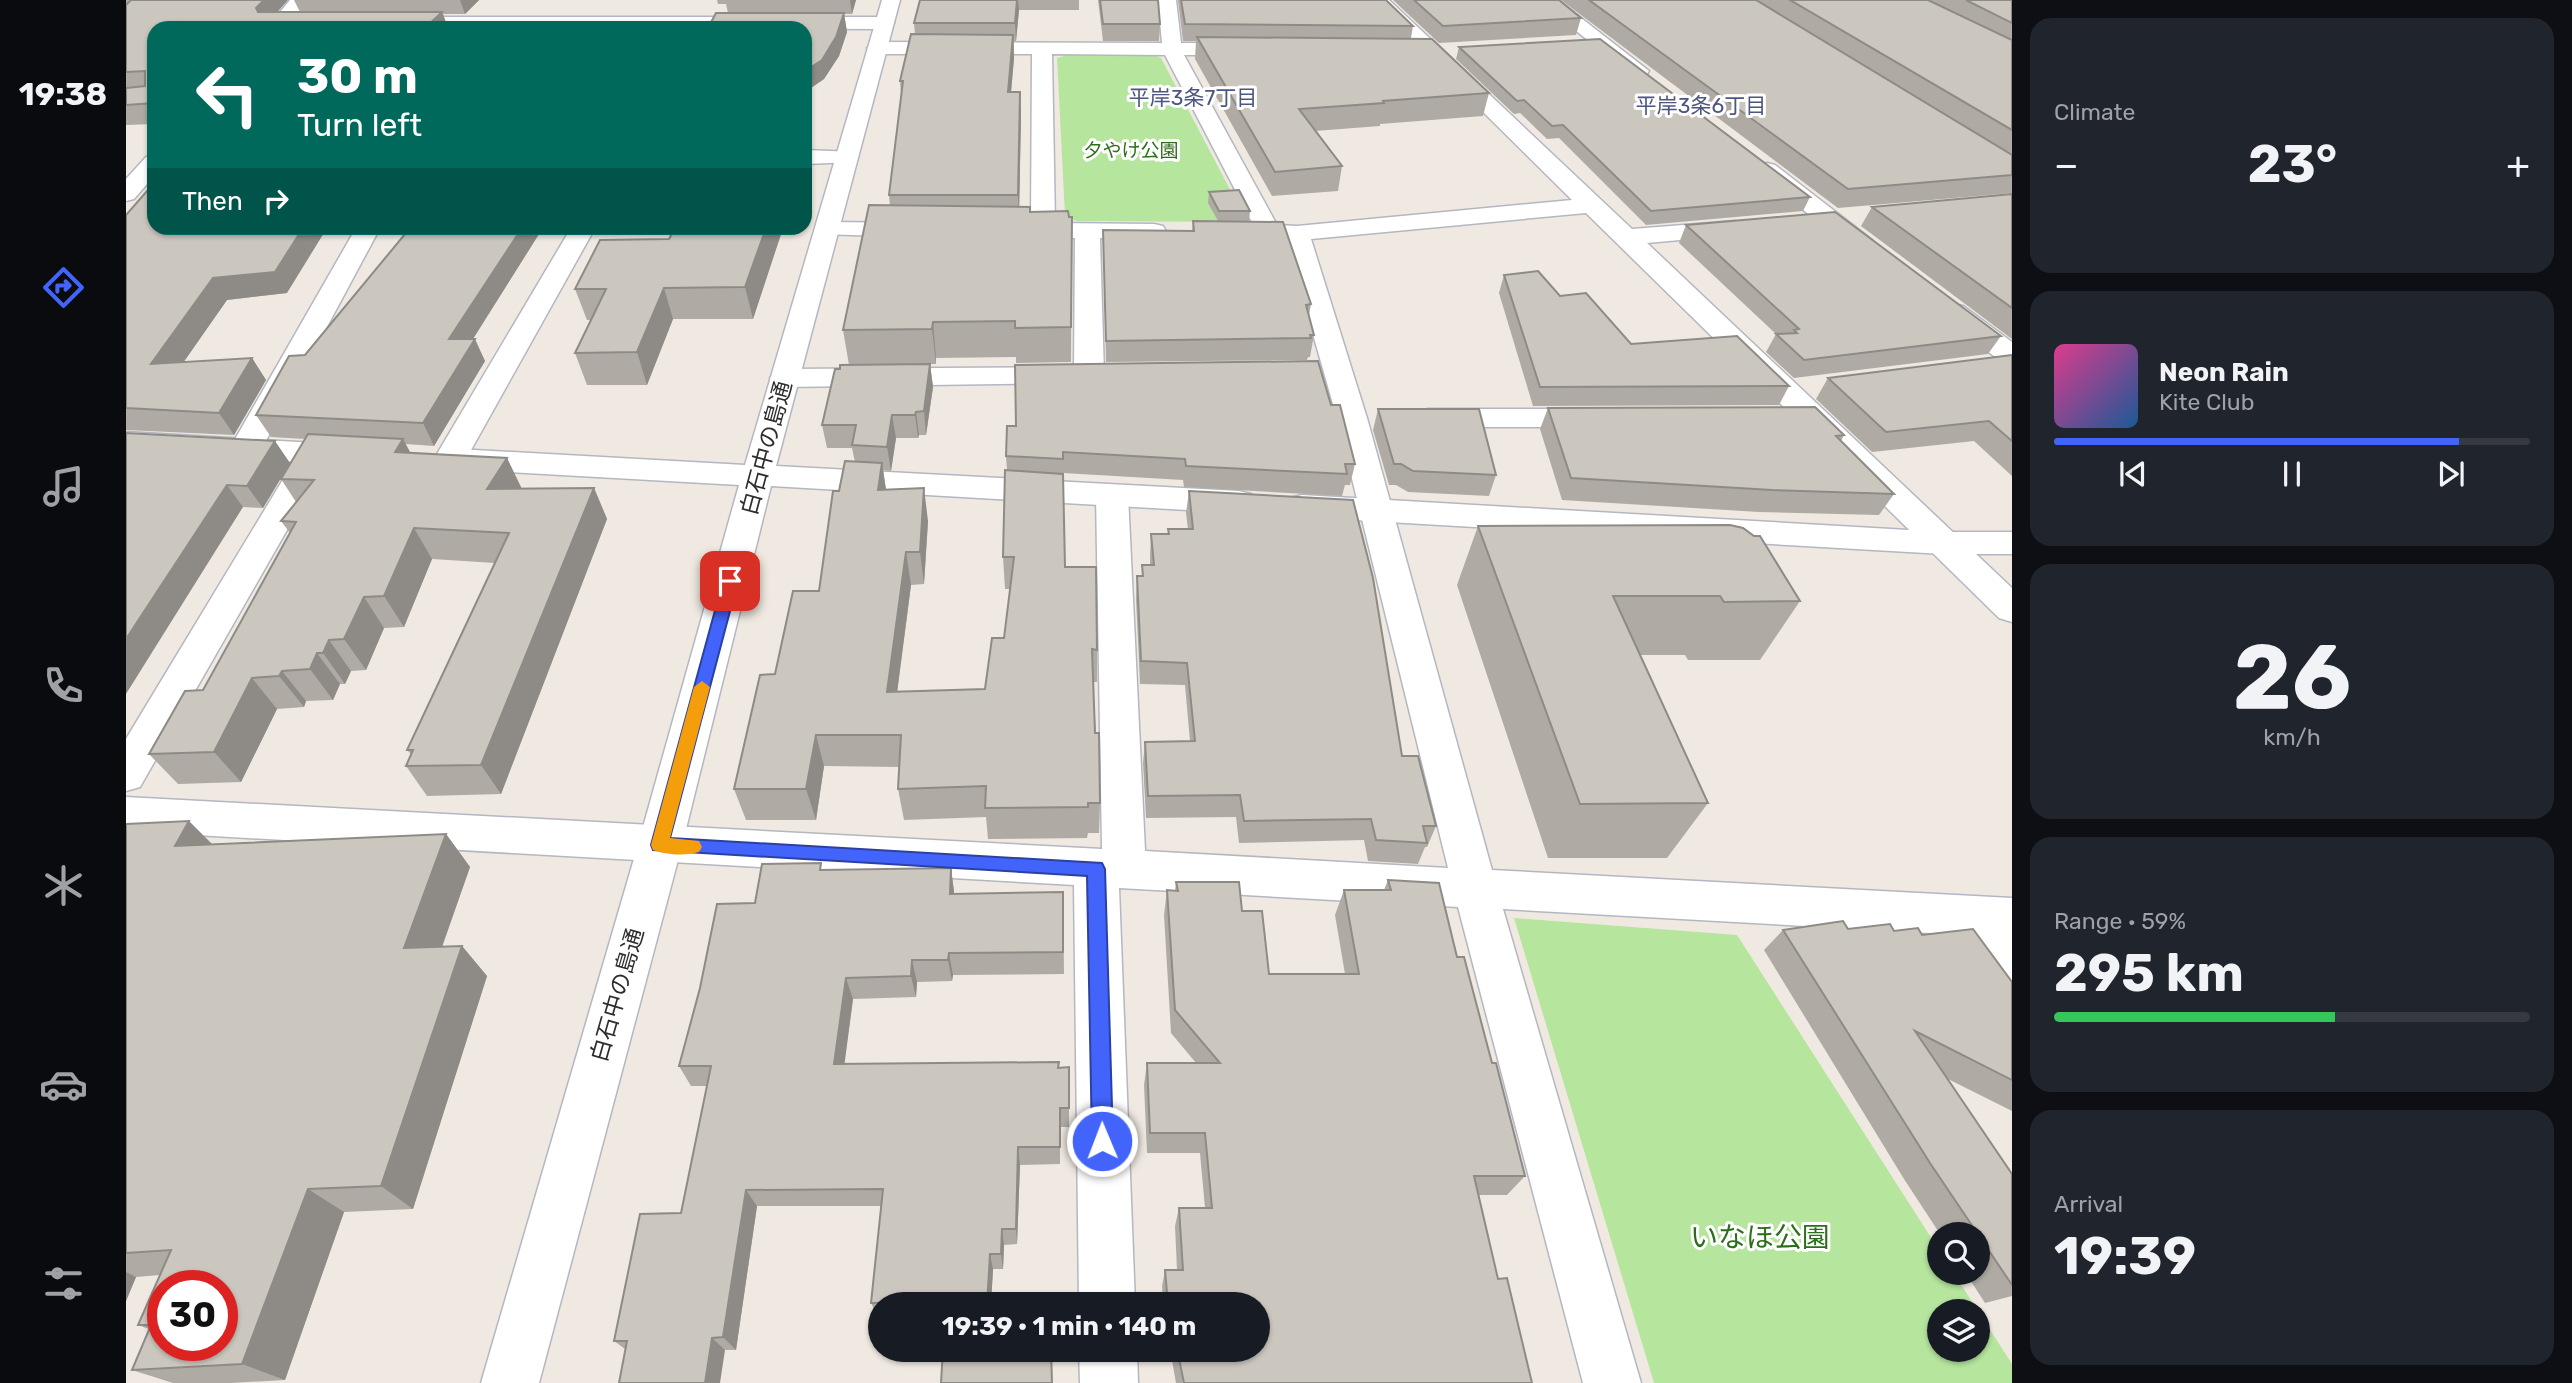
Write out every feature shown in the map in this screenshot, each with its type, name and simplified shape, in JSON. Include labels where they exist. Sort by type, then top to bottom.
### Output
[{"type":"street","points":[[282,21],[300,0]]},
{"type":"street","points":[[484,21],[496,0]]},
{"type":"street","points":[[629,21],[634,0]]},
{"type":"street","points":[[1167,0],[1172,50],[1283,232],[1324,370],[1379,418],[1624,418]]},
{"type":"street","points":[[1379,0],[1627,237],[1780,404],[1814,418],[2012,609]]},
{"type":"street","points":[[1546,0],[1656,84]]},
{"type":"street","points":[[812,24],[884,23],[1042,48],[1273,49]]},
{"type":"street","name":"白石中の島通","points":[[510,1383],[884,23]]},
{"type":"street","points":[[1576,44],[1602,42]]},
{"type":"street","points":[[1042,48],[1043,230]]},
{"type":"street","points":[[812,157],[847,157]]},
{"type":"street","points":[[1754,160],[1883,260]]},
{"type":"street","points":[[126,194],[147,170]]},
{"type":"street","points":[[1243,232],[1283,232],[1592,205]]},
{"type":"street","points":[[1789,223],[1869,216]]},
{"type":"street","points":[[1627,237],[1762,225]]},
{"type":"street","points":[[828,229],[935,230]]},
{"type":"street","points":[[1002,230],[1178,231]]},
{"type":"street","points":[[785,378],[1102,373],[1087,231]]},
{"type":"street","points":[[246,448],[364,235]]},
{"type":"street","points":[[579,235],[436,458],[1943,543],[2012,543]]},
{"type":"street","points":[[1937,300],[2003,362]]},
{"type":"street","points":[[1780,404],[1826,386]]},
{"type":"street","points":[[1379,418],[1376,510],[1475,888],[1612,1383]]},
{"type":"street","points":[[130,447],[246,448],[383,456]]},
{"type":"street","points":[[126,775],[315,453]]},
{"type":"street","points":[[1107,1292],[1112,495]]},
{"type":"street","points":[[126,814],[1993,917],[2012,964]]},
{"type":"street","points":[[1108,1362],[1109,1383]]},
{"type":"green space","name":"夕やけ公園","points":[[1071,54],[1153,55],[1161,58],[1245,218],[1238,222],[1076,221],[1065,215],[1057,58]]},
{"type":"green space","name":"いなほ公園","points":[[1514,918],[1737,935],[1927,1231],[1927,1285],[1961,1285],[1970,1299],[1927,1299],[1927,1362],[1990,1362],[1990,1330],[2012,1364],[2012,1383],[1654,1383]]},
{"type":"building","points":[[131,0],[264,0],[256,8],[258,12],[442,12],[432,21],[147,21],[147,104],[126,105],[126,88],[145,86],[145,71],[126,72],[126,5]]},
{"type":"building","points":[[920,0],[1017,0],[1015,23],[914,23]]},
{"type":"building","points":[[1100,0],[1158,0],[1160,24],[1103,24]]},
{"type":"building","points":[[1181,0],[1386,0],[1413,26],[1185,24]]},
{"type":"building","points":[[1414,0],[1559,0],[1581,18],[1443,26]]},
{"type":"building","points":[[1589,0],[1756,0],[2012,155],[2012,175],[1848,189]]},
{"type":"building","points":[[1790,0],[1928,0],[2012,40],[2012,130]]},
{"type":"building","points":[[1966,0],[2012,0],[2012,23]]},
{"type":"building","points":[[716,13],[844,13],[836,37],[822,60],[812,66],[812,21],[712,21]]},
{"type":"building","points":[[911,34],[1013,35],[1008,92],[1020,92],[1018,195],[889,195],[903,81],[900,81]]},
{"type":"building","points":[[1197,37],[1432,39],[1489,93],[1299,109],[1342,166],[1275,172]]},
{"type":"building","points":[[1600,39],[1810,197],[1651,211],[1563,125],[1552,126],[1524,100],[1517,101],[1459,47]]},
{"type":"building","points":[[1239,190],[1250,211],[1219,211],[1209,192]]},
{"type":"building","points":[[147,191],[147,235],[299,235],[275,272],[213,278],[151,364],[252,358],[219,413],[126,408],[126,215]]},
{"type":"building","points":[[2012,194],[2012,308],[1872,207]]},
{"type":"building","points":[[869,205],[1030,207],[1030,212],[1068,211],[1069,217],[1072,217],[1071,327],[1015,328],[1015,321],[933,322],[932,329],[843,330]]},
{"type":"building","points":[[1835,212],[2001,336],[1804,360],[1776,334],[1797,333],[1794,330],[1799,329],[1686,225]]},
{"type":"building","points":[[1193,221],[1283,222],[1311,304],[1306,305],[1314,335],[1310,335],[1311,338],[1106,341],[1103,230],[1194,231]]},
{"type":"building","points":[[404,235],[517,235],[449,339],[475,339],[423,423],[256,415],[289,356],[305,355]]},
{"type":"building","points":[[671,235],[764,235],[745,287],[664,288],[637,352],[575,353],[606,289],[575,289],[600,240],[669,239]]},
{"type":"building","points":[[1538,271],[1560,296],[1586,293],[1631,344],[1737,336],[1789,386],[1540,387],[1504,275]]},
{"type":"building","points":[[2012,355],[2012,441],[1989,421],[1886,432],[1828,378]]},
{"type":"building","points":[[1318,361],[1331,405],[1340,405],[1355,464],[1345,464],[1347,474],[1186,466],[1185,459],[1063,452],[1063,459],[1006,456],[1007,426],[1016,426],[1015,365]]},
{"type":"building","points":[[930,364],[924,411],[916,412],[915,415],[892,415],[887,447],[852,445],[856,425],[822,425],[835,369],[840,369],[840,365]]},
{"type":"building","points":[[1815,407],[1844,435],[1836,436],[1894,494],[1571,478],[1548,408]]},
{"type":"building","points":[[1378,409],[1479,409],[1496,475],[1413,471],[1401,464],[1394,464]]},
{"type":"building","points":[[126,433],[275,441],[247,486],[227,485],[126,639]]},
{"type":"building","points":[[308,434],[403,439],[395,452],[507,458],[487,489],[594,488],[481,765],[406,766],[413,750],[407,750],[509,533],[414,528],[384,596],[364,597],[344,639],[329,640],[323,653],[317,653],[310,669],[282,671],[279,676],[252,678],[214,752],[149,754],[185,691],[203,690],[296,522],[281,521],[314,480],[281,479]]},
{"type":"building","points":[[845,461],[882,463],[878,490],[924,488],[920,552],[906,552],[887,692],[985,689],[992,638],[1004,638],[1014,557],[1003,557],[1005,470],[1063,474],[1065,567],[1096,567],[1097,650],[1092,649],[1095,733],[1099,733],[1100,803],[1088,803],[1088,807],[985,808],[986,786],[898,789],[901,735],[816,735],[806,789],[734,789],[760,675],[775,674],[793,591],[819,591],[833,491],[839,491]]},
{"type":"building","points":[[1189,491],[1353,500],[1373,578],[1402,756],[1418,756],[1436,826],[1423,826],[1427,843],[1376,840],[1371,819],[1244,821],[1240,795],[1148,796],[1145,742],[1195,741],[1187,663],[1141,661],[1137,576],[1143,576],[1142,565],[1154,565],[1151,534],[1169,534],[1168,529],[1193,529]]},
{"type":"building","points":[[1730,525],[1760,536],[1800,601],[1724,602],[1720,596],[1613,596],[1708,803],[1580,804],[1478,526]]},
{"type":"building","points":[[189,821],[175,846],[446,834],[404,948],[462,946],[381,1186],[308,1189],[242,1364],[132,1370],[147,1334],[147,1361],[238,1361],[238,1270],[162,1270],[171,1250],[126,1253],[126,824]]},
{"type":"building","points":[[821,863],[820,870],[951,868],[950,894],[1063,892],[1063,952],[949,953],[948,960],[912,960],[911,976],[846,978],[834,1064],[1059,1062],[1058,1068],[1069,1067],[1069,1108],[1060,1108],[1060,1147],[1018,1147],[1016,1229],[1002,1229],[1001,1254],[990,1254],[988,1292],[872,1292],[883,1189],[746,1190],[723,1337],[712,1338],[705,1383],[619,1383],[627,1341],[614,1341],[640,1214],[681,1213],[711,1066],[679,1066],[700,988],[717,904],[755,903],[762,864]]},
{"type":"building","points":[[1388,880],[1439,883],[1457,957],[1464,957],[1492,1063],[1496,1063],[1525,1176],[1474,1176],[1498,1279],[1507,1278],[1532,1383],[1184,1383],[1180,1362],[1270,1362],[1270,1292],[1167,1292],[1165,1270],[1183,1270],[1179,1208],[1212,1208],[1205,1133],[1150,1133],[1147,1063],[1220,1063],[1175,1010],[1167,890],[1178,891],[1176,882],[1239,882],[1242,911],[1262,911],[1269,974],[1359,974],[1344,890],[1391,890]]},
{"type":"building","points":[[1843,921],[1848,929],[1890,924],[1894,931],[1918,928],[1922,935],[1973,929],[2012,982],[2012,1080],[1915,1031],[2012,1174],[2012,1285],[1990,1252],[1990,1222],[1970,1222],[1783,930]]},
{"type":"building","points":[[147,1305],[147,1325],[138,1325]]},
{"type":"building","points":[[942,1362],[1051,1362],[1052,1383],[941,1383]]},
{"type":"slow traffic","points":[[693,847],[660,845],[702,687]]},
{"type":"district","name":"平岸3条7丁目","points":[[1193,97]]},
{"type":"district","name":"平岸3条6丁目","points":[[1701,105]]},
{"type":"route","points":[[730,581],[660,845],[1096,869],[1102,1141]]}]
